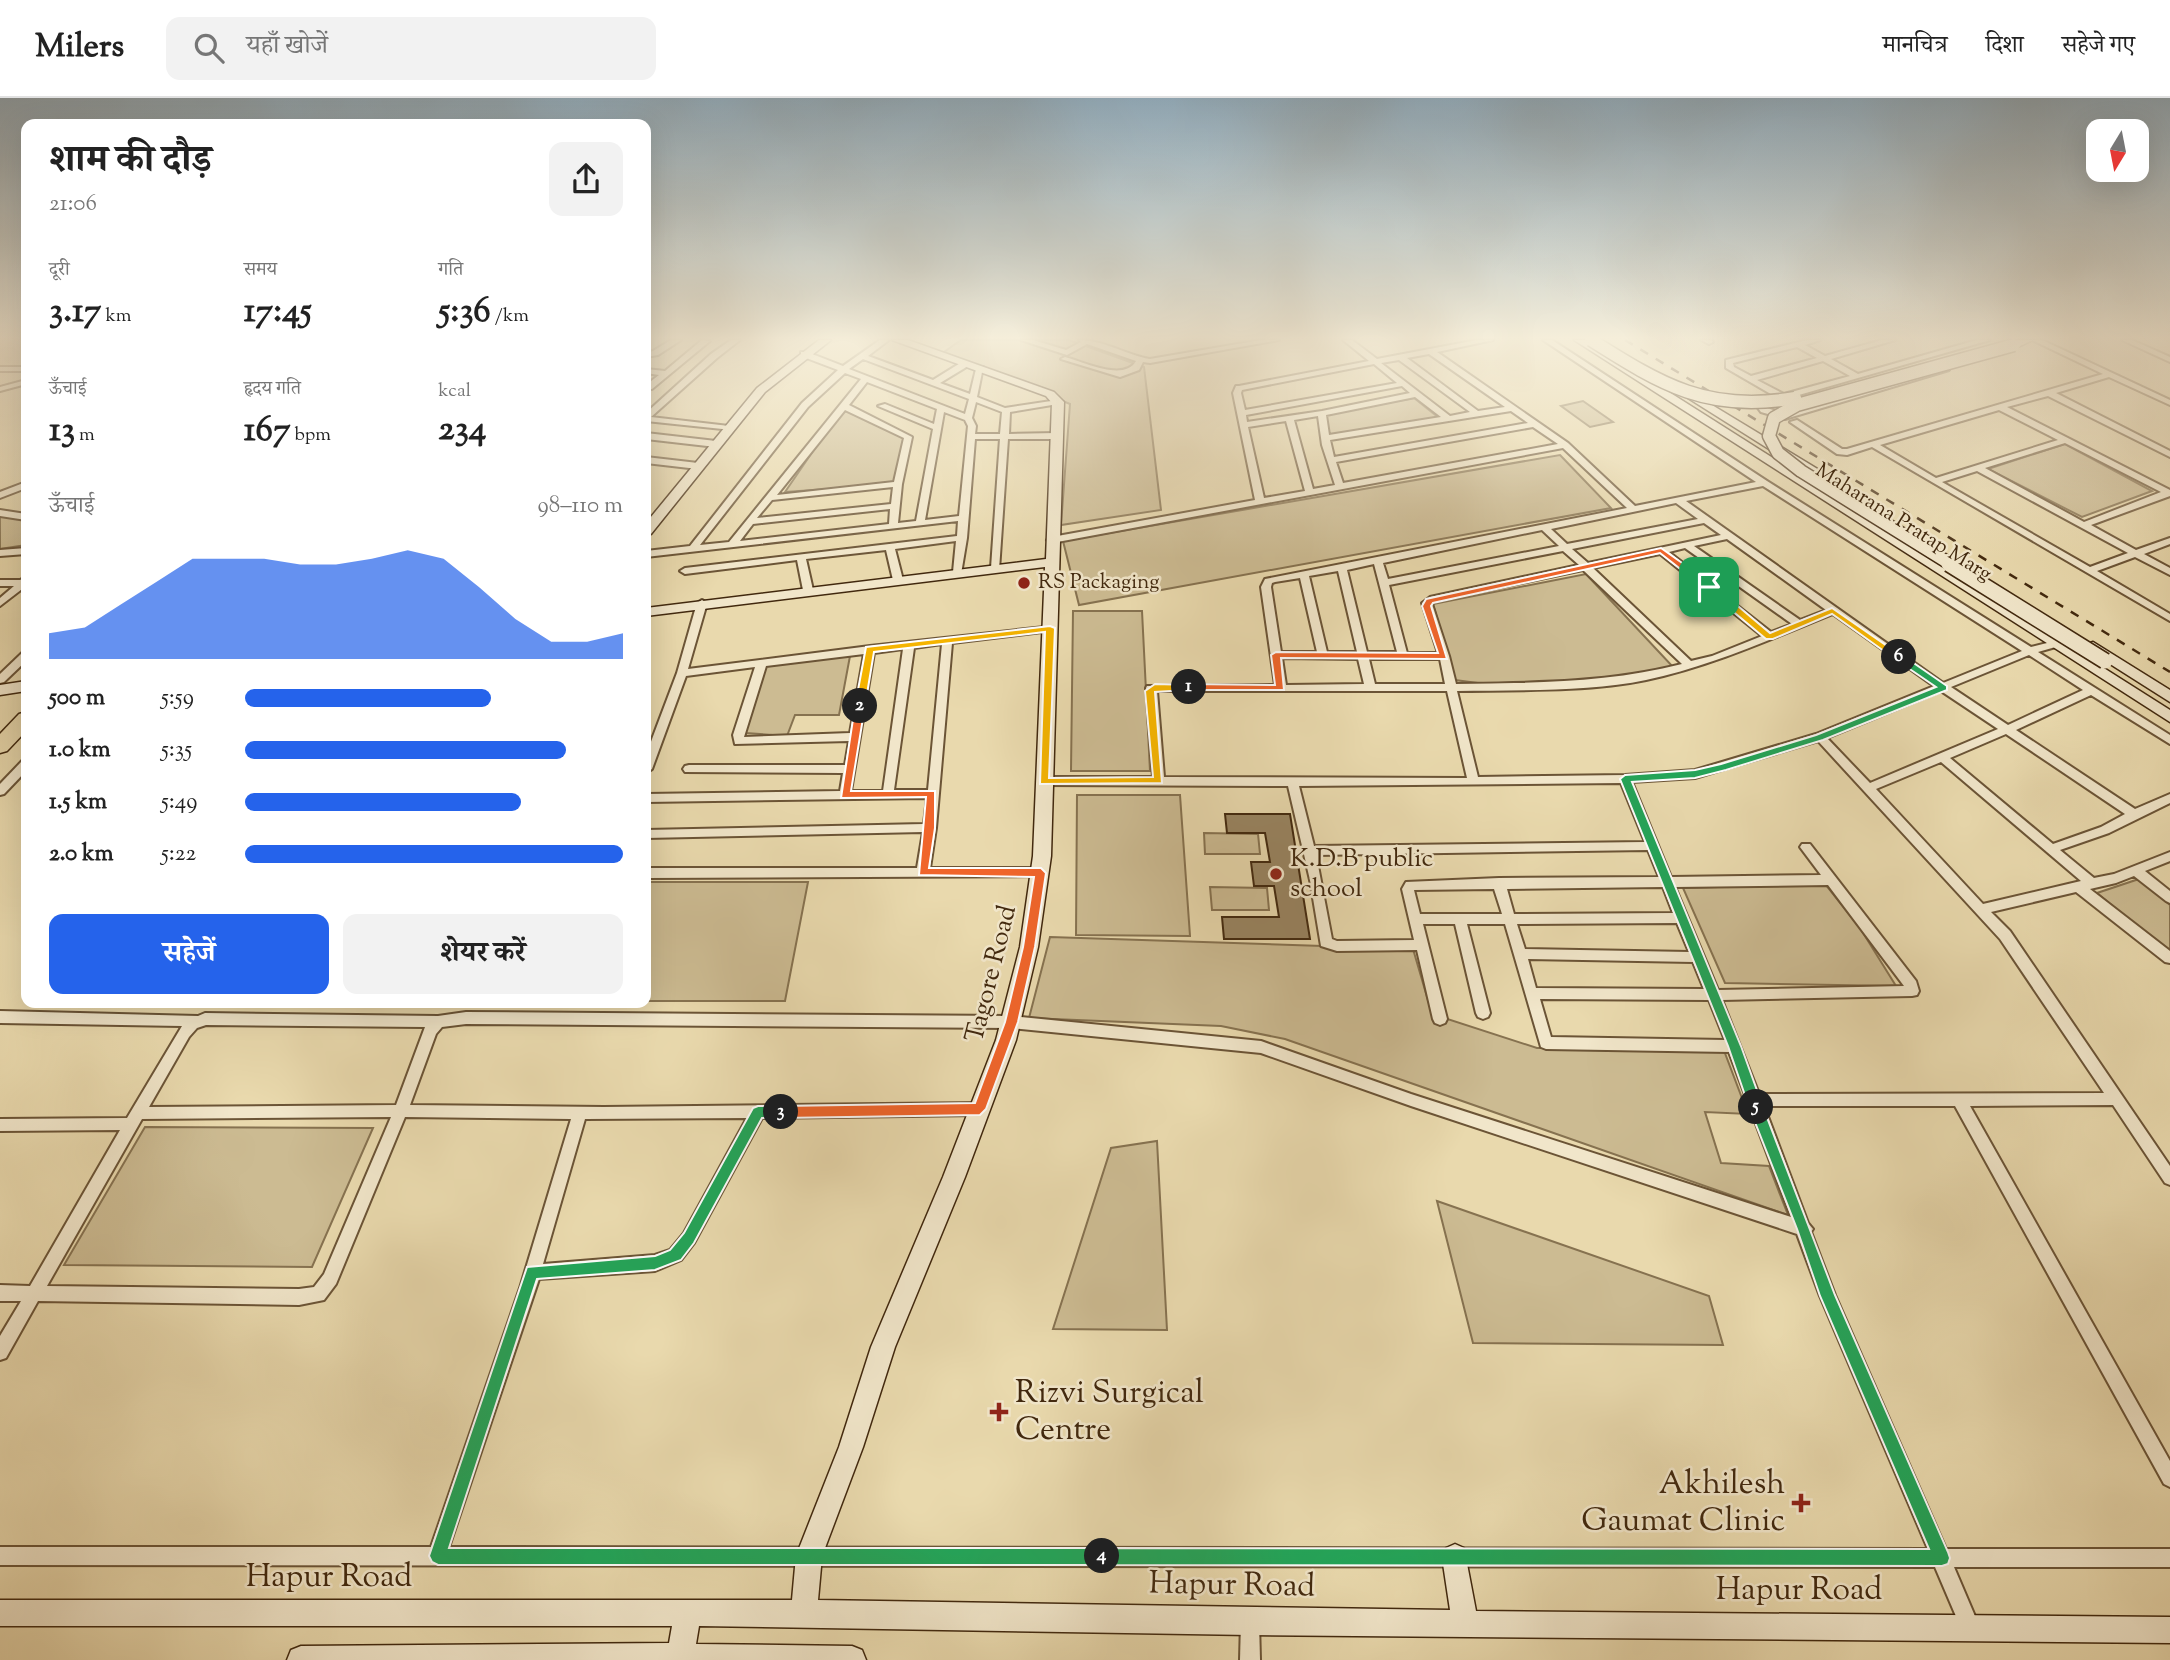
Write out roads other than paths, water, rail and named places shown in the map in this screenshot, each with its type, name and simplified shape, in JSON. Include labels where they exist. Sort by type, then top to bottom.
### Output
[{"type":"highway","points":[[0,732],[21,711]]},
{"type":"highway","points":[[0,746],[21,724]]},
{"type":"street","points":[[651,525],[742,413]]},
{"type":"street","points":[[693,548],[799,413]]},
{"type":"street","points":[[732,544],[838,413]]},
{"type":"street","points":[[858,413],[908,437],[898,484],[894,526]]},
{"type":"street","points":[[899,413],[937,428]]},
{"type":"street","points":[[920,523],[940,413]]},
{"type":"street","points":[[955,413],[968,418],[972,426],[958,572]]},
{"type":"street","points":[[968,418],[969,413]]},
{"type":"street","points":[[996,568],[1005,413]]},
{"type":"street","name":"Tagore Road","points":[[804,1613],[809,1556],[851,1447],[883,1347],[954,1177],[1012,1022],[1029,947],[1041,873],[1058,413]]},
{"type":"street","points":[[1241,413],[1260,502]]},
{"type":"street","points":[[1245,425],[1322,413],[1325,438],[1340,488]]},
{"type":"street","points":[[1441,413],[1449,419]]},
{"type":"street","points":[[1325,438],[1483,413]]},
{"type":"street","points":[[1519,413],[1565,445],[1633,509]]},
{"type":"street","points":[[1657,413],[2170,740]]},
{"type":"street","name":"Maharana Pratap Marg","points":[[1693,413],[2170,717]]},
{"type":"street","name":"Maharana Pratap Marg","points":[[1718,413],[2170,699]]},
{"type":"street","points":[[1775,413],[1785,417],[1796,413]]},
{"type":"street","points":[[1783,413],[1770,422],[1769,436],[1778,453],[1801,471],[2170,699]]},
{"type":"street","points":[[1794,422],[1840,452],[1875,446],[1986,413]]},
{"type":"street","points":[[2012,413],[2169,493]]},
{"type":"street","points":[[2088,413],[2170,454]]},
{"type":"street","points":[[651,419],[729,428]]},
{"type":"street","points":[[1290,419],[1310,493]]},
{"type":"street","points":[[1331,460],[1534,424]]},
{"type":"street","points":[[971,437],[1057,436]]},
{"type":"street","points":[[651,437],[716,444]]},
{"type":"street","points":[[1935,481],[2066,440]]},
{"type":"street","points":[[1052,540],[1565,445]]},
{"type":"street","points":[[1875,446],[2170,618]]},
{"type":"street","points":[[651,461],[698,466]]},
{"type":"street","points":[[1978,468],[2170,572]]},
{"type":"street","points":[[1281,688],[1266,584],[1273,579],[1378,561],[1764,483]]},
{"type":"street","points":[[769,498],[898,484]]},
{"type":"street","points":[[0,495],[21,487]]},
{"type":"street","points":[[2083,525],[2169,493]]},
{"type":"street","points":[[1679,500],[1832,611],[2134,814]]},
{"type":"street","points":[[749,522],[895,506]]},
{"type":"street","points":[[0,513],[21,516]]},
{"type":"street","points":[[651,553],[963,518]]},
{"type":"street","points":[[1384,583],[1705,520]]},
{"type":"street","points":[[1543,526],[1690,666]]},
{"type":"street","points":[[1473,780],[1444,656],[1427,606],[1429,601],[1728,536]]},
{"type":"street","points":[[685,571],[961,538]]},
{"type":"street","points":[[2088,570],[2170,541]]},
{"type":"street","points":[[1686,545],[1799,624]]},
{"type":"street","points":[[890,547],[898,580]]},
{"type":"street","points":[[1661,550],[1769,636]]},
{"type":"street","points":[[0,553],[21,551]]},
{"type":"street","points":[[800,557],[808,590]]},
{"type":"street","points":[[1378,561],[1403,656]]},
{"type":"street","points":[[651,611],[1053,562]]},
{"type":"street","points":[[1342,568],[1370,687]]},
{"type":"street","points":[[1304,574],[1323,656]]},
{"type":"street","points":[[0,583],[21,582]]},
{"type":"street","points":[[0,603],[21,585]]},
{"type":"street","points":[[651,756],[682,673],[702,603]]},
{"type":"street","points":[[1158,781],[1152,688],[1452,688],[1590,683],[1644,677],[1690,666],[1832,611]]},
{"type":"street","points":[[682,673],[1050,628]]},
{"type":"street","points":[[923,872],[930,828],[947,640]]},
{"type":"street","points":[[1043,781],[1625,779],[1695,774],[1820,737],[2030,651],[2055,644]]},
{"type":"street","points":[[888,794],[909,645]]},
{"type":"street","points":[[845,795],[870,649]]},
{"type":"street","points":[[1276,655],[1444,656]]},
{"type":"street","points":[[0,680],[21,660]]},
{"type":"street","points":[[762,663],[738,735],[739,741],[855,737]]},
{"type":"street","points":[[0,690],[21,687]]},
{"type":"street","points":[[1868,788],[2009,729],[2092,690]]},
{"type":"street","points":[[1820,737],[2005,935],[2170,1178]]},
{"type":"street","points":[[1942,757],[2051,849],[2085,886],[2170,958]]},
{"type":"street","points":[[0,792],[21,769]]},
{"type":"street","points":[[689,769],[850,769]]},
{"type":"street","points":[[1625,779],[1714,995],[1805,1229],[1828,1296],[1971,1628]]},
{"type":"street","points":[[1292,780],[1326,942],[1337,946],[1421,945]]},
{"type":"street","points":[[651,799],[931,794]]},
{"type":"street","points":[[2051,849],[2105,830],[2170,798]]},
{"type":"street","points":[[651,834],[930,828]]},
{"type":"street","points":[[1308,851],[1653,846]]},
{"type":"street","points":[[1531,993],[1714,995],[1912,991],[1909,981],[1806,847]]},
{"type":"street","points":[[1981,909],[2085,886],[2137,871],[2170,856]]},
{"type":"street","points":[[2137,871],[2170,898]]},
{"type":"street","points":[[651,873],[1041,873]]},
{"type":"street","points":[[1440,1019],[1408,889],[1410,885],[1832,880]]},
{"type":"street","points":[[1499,883],[1546,1043],[1734,1046]]},
{"type":"street","points":[[1415,919],[1683,918]]},
{"type":"street","points":[[1460,919],[1483,1013]]},
{"type":"street","points":[[1520,954],[1699,957]]},
{"type":"street","points":[[0,1017],[197,1021],[438,1022],[466,1018],[627,1018],[1012,1022],[1261,1047],[1411,1100],[1805,1229]]},
{"type":"street","points":[[0,1352],[184,1033],[197,1021]]},
{"type":"street","points":[[0,1293],[299,1297],[318,1294],[330,1279],[401,1111],[421,1052],[430,1031],[438,1022]]},
{"type":"street","points":[[1753,1100],[2118,1099]]},
{"type":"street","points":[[1959,1100],[2170,1478]]},
{"type":"street","points":[[0,1125],[136,1118],[401,1111],[580,1113],[980,1109]]},
{"type":"street","points":[[532,1272],[655,1263],[676,1255],[689,1238],[758,1112]]},
{"type":"street","points":[[438,1556],[532,1272],[580,1113]]},
{"type":"street","points":[[0,1556],[2170,1558]]},
{"type":"street","points":[[1455,1557],[1465,1623]]},
{"type":"street","name":"Hapur Road","points":[[0,1613],[804,1613],[1250,1622],[2170,1630]]},
{"type":"street","points":[[680,1659],[687,1615]]},
{"type":"street","points":[[1250,1622],[1250,1660]]},
{"type":"street","points":[[301,1660],[852,1660]]},
{"type":"railway","points":[[1745,413],[2170,672]]},
{"type":"place","name":"RS Packaging","points":[[1024,583]]},
{"type":"place","name":"K.D.B public school","points":[[1276,874]]},
{"type":"place","name":"Rizvi Surgical Centre","points":[[999,1412]]},
{"type":"place","name":"Akhilesh Gaumat Clinic","points":[[1801,1503]]}]
